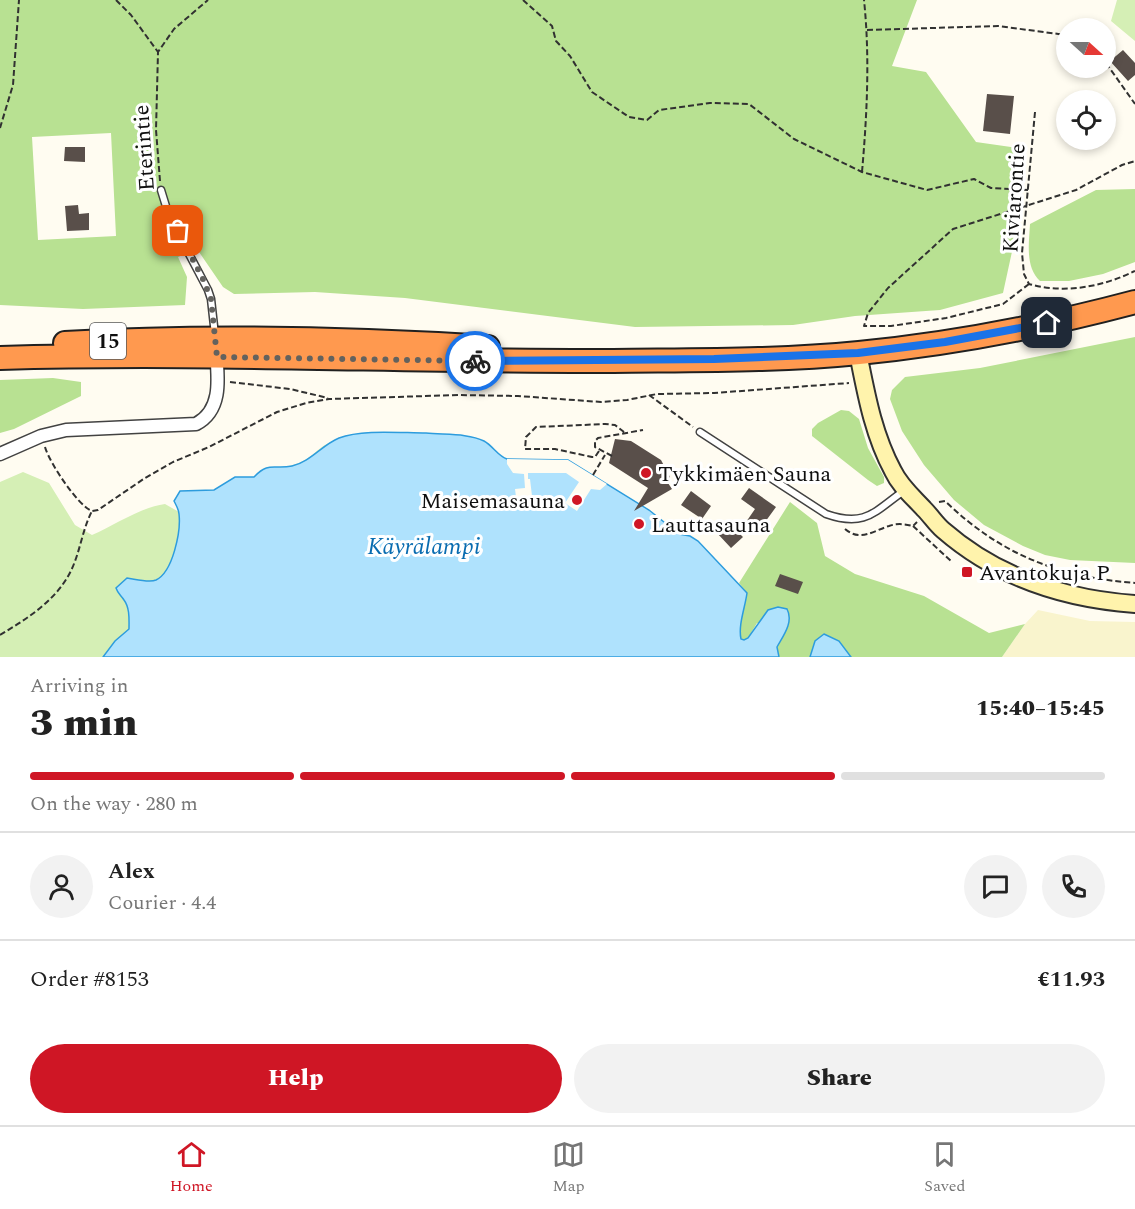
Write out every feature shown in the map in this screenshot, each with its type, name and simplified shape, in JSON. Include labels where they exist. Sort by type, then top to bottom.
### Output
[{"type":"highway","name":"15","points":[[0,346],[134,339],[216,348],[497,362],[771,358],[858,353],[1004,332],[1135,302]]},
{"type":"highway","name":"15","points":[[0,358],[216,348]]},
{"type":"street","points":[[0,454],[41,436],[66,430],[196,424],[208,416],[216,397],[218,382],[216,348]]},
{"type":"street","points":[[858,353],[873,424],[883,451],[906,490],[940,528],[1000,569],[1046,589],[1071,596],[1135,604]]},
{"type":"lane","name":"Eterintie","points":[[161,190],[169,216],[208,290],[216,348]]},
{"type":"lane","points":[[700,432],[826,514],[847,521],[859,519],[879,510],[906,490]]},
{"type":"path","points":[[0,128],[13,85],[19,0]]},
{"type":"path","points":[[116,0],[131,15],[158,52],[174,29],[208,0]]},
{"type":"path","points":[[523,0],[552,26],[556,41],[570,56],[592,92],[629,117],[647,120],[659,110],[710,103],[749,104],[794,139],[862,172],[927,190],[974,179],[991,188],[1028,190]]},
{"type":"path","points":[[862,172],[867,80],[867,30],[864,0]]},
{"type":"path","points":[[867,30],[998,26],[1056,34]]},
{"type":"path","name":"Eterintie","points":[[158,52],[156,130],[161,190]]},
{"type":"path","points":[[1116,77],[1135,104]]},
{"type":"path","name":"Kiviarontie","points":[[1035,112],[1022,253],[1024,274],[1029,284],[1058,289],[1084,287],[1122,278],[1135,272]]},
{"type":"path","points":[[1029,284],[1003,304],[946,318],[891,326],[864,326],[868,313],[888,288],[953,229],[1076,190],[1122,165],[1135,162]]},
{"type":"path","points":[[41,436],[52,464],[83,506],[92,511],[98,510],[173,462],[209,447],[277,412],[329,399],[471,395],[601,402],[649,395],[768,390],[864,380]]},
{"type":"path","points":[[218,382],[266,385],[329,399]]},
{"type":"path","points":[[649,395],[700,432]]},
{"type":"path","points":[[599,451],[595,457],[592,457],[555,449],[525,449],[526,437],[536,427],[582,424],[615,425],[624,432]]},
{"type":"path","points":[[612,456],[599,451],[594,445],[598,438],[643,430]]},
{"type":"path","points":[[593,475],[606,454]]},
{"type":"path","points":[[935,504],[941,500],[945,501],[965,520],[1023,557],[1070,574],[1135,583]]},
{"type":"path","points":[[0,635],[31,615],[68,577],[85,524],[92,511]]},
{"type":"path","points":[[826,514],[851,534],[864,536],[896,524],[913,526],[952,562]]},
{"type":"path","points":[[913,526],[919,520]]},
{"type":"path","points":[[1068,579],[1070,574]]},
{"type":"shaded area","points":[[1038,610],[1090,621],[1135,622],[1135,657],[1002,657],[1025,624]]},
{"type":"green space","points":[[0,0],[917,0],[892,66],[926,72],[976,142],[1018,148],[1013,247],[1003,293],[940,310],[855,316],[793,325],[635,327],[405,298],[315,292],[234,294],[223,287],[197,249],[178,257],[187,277],[185,305],[83,309],[0,305]],"holes":[[[111,133],[116,236],[38,240],[32,137]]]},
{"type":"green space","points":[[1117,0],[1135,0],[1135,41],[1116,25],[1116,18],[1112,18]]},
{"type":"green space","points":[[1135,189],[1135,262],[1103,274],[1069,281],[1040,281],[1030,262],[1030,224],[1096,190]]},
{"type":"green space","points":[[1135,337],[1135,563],[1070,560],[1045,555],[984,525],[954,500],[924,465],[902,431],[890,399],[892,390],[905,377],[980,368]]},
{"type":"green space","points":[[53,378],[81,382],[81,396],[14,429],[0,433],[0,380]]},
{"type":"green space","points":[[841,410],[849,411],[859,419],[868,448],[884,477],[884,483],[877,486],[812,436],[812,429],[818,423]]},
{"type":"green space","points":[[367,434],[140,657],[0,657],[0,482],[23,472],[49,483],[75,525],[92,535],[137,512],[156,506],[165,504],[179,512],[174,501],[180,491],[214,490],[235,477],[254,477],[264,469],[287,467],[300,462],[335,440]]},
{"type":"green space","points":[[790,502],[817,523],[825,556],[855,574],[924,596],[989,633],[1025,624],[1002,657],[851,657],[839,641],[815,641],[810,657],[779,657],[777,647],[789,624],[757,623],[748,638],[741,639],[741,622],[747,593],[739,583]]},
{"type":"water","name":"Käyrälampi","points":[[382,432],[478,438],[507,459],[568,460],[649,510],[679,534],[690,536],[698,541],[747,593],[741,622],[741,639],[748,638],[768,610],[778,607],[787,609],[788,624],[777,647],[779,657],[103,657],[115,641],[129,629],[126,603],[116,588],[127,578],[156,580],[167,569],[177,540],[179,521],[174,501],[180,491],[214,490],[235,477],[254,477],[264,469],[298,464],[333,441],[348,435]]},
{"type":"water","points":[[824,634],[839,641],[851,657],[810,657],[815,641]]},
{"type":"pier","points":[[507,459],[568,460],[607,484],[600,490],[591,489],[577,511],[565,503],[579,482],[566,473],[528,473],[532,496],[516,497],[515,489],[525,488],[524,474],[513,473],[507,464]]},
{"type":"building","points":[[1123,50],[1135,63],[1135,75],[1128,81],[1116,68],[1116,56]]},
{"type":"building","points":[[987,94],[1014,96],[1010,134],[983,131]]},
{"type":"building","points":[[65,147],[85,147],[85,162],[64,161]]},
{"type":"building","points":[[78,205],[79,214],[89,213],[89,230],[67,231],[65,206]]},
{"type":"building","name":"Tykkimäen Sauna","points":[[615,439],[631,441],[661,460],[670,477],[666,480],[672,489],[634,511],[648,488],[609,463]]},
{"type":"building","points":[[749,488],[776,507],[757,533],[744,525],[755,509],[741,499]]},
{"type":"building","points":[[691,491],[711,506],[702,519],[681,505]]},
{"type":"building","points":[[728,522],[743,537],[731,548],[717,533]]},
{"type":"building","points":[[780,574],[803,582],[798,594],[775,586]]},
{"type":"way so far","points":[[178,231],[211,299],[217,357],[475,361]]},
{"type":"place","name":"Tykkimäen Sauna","points":[[646,473]]},
{"type":"place","name":"Maisemasauna","points":[[577,500]]},
{"type":"place","name":"Lauttasauna","points":[[639,524]]},
{"type":"place","name":"Avantokuja P","points":[[967,572]]},
{"type":"route","points":[[475,361],[632,361],[771,358],[858,353],[945,342],[1047,323]]}]
